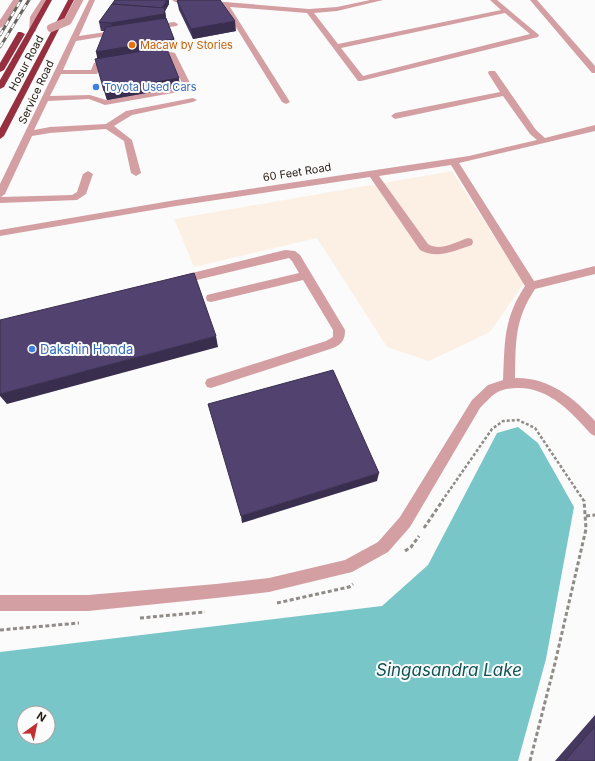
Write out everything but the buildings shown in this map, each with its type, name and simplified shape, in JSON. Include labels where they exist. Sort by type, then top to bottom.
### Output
[{"type":"highway","name":"Hosur Road","points":[[0,70],[42,0]]},
{"type":"highway","points":[[0,87],[49,0]]},
{"type":"highway","points":[[0,124],[66,0]]},
{"type":"highway","name":"Hosur Road","points":[[0,136],[71,0]]},
{"type":"street","points":[[0,26],[16,0]]},
{"type":"street","points":[[32,31],[34,17],[42,0]]},
{"type":"street","points":[[51,28],[68,21],[79,0]]},
{"type":"street","name":"Service Road","points":[[0,194],[92,0]]},
{"type":"street","points":[[175,0],[309,12],[337,9],[380,0]]},
{"type":"street","points":[[309,12],[361,79],[535,35],[492,0]]},
{"type":"street","points":[[533,0],[595,71]]},
{"type":"street","points":[[226,5],[286,102]]},
{"type":"street","points":[[336,47],[506,11]]},
{"type":"street","points":[[145,28],[174,24]]},
{"type":"street","points":[[74,39],[130,30]]},
{"type":"street","points":[[45,99],[90,97],[105,103],[181,89],[186,83],[170,53],[143,57]]},
{"type":"street","points":[[58,72],[94,72],[98,65],[120,61]]},
{"type":"street","points":[[492,73],[533,132],[543,140]]},
{"type":"street","points":[[395,116],[505,93]]},
{"type":"street","points":[[29,134],[50,130],[108,126],[129,114],[193,100]]},
{"type":"street","points":[[108,126],[128,140],[136,174]]},
{"type":"street","name":"60 Feet Road","points":[[0,233],[176,203],[454,162],[595,128]]},
{"type":"street","points":[[454,162],[531,286]]},
{"type":"street","points":[[372,173],[424,247],[429,251],[437,252],[468,242]]},
{"type":"street","points":[[0,200],[74,198],[81,194],[88,174]]},
{"type":"street","points":[[169,282],[285,254],[291,254],[296,258],[339,330],[339,337],[336,342],[211,383]]},
{"type":"street","points":[[509,383],[513,320],[518,307],[531,286],[595,270]]},
{"type":"street","points":[[211,298],[306,274]]},
{"type":"street","points":[[0,604],[88,603],[216,591],[269,585],[347,567],[383,547],[405,522],[476,404],[492,389],[509,383],[530,383],[552,391],[565,400],[595,430]]},
{"type":"path","points":[[398,555],[411,547],[492,429],[503,421],[518,420],[535,428],[585,502],[586,528],[555,663],[530,761]]},
{"type":"path","points":[[585,516],[595,515]]},
{"type":"path","points":[[270,604],[286,602],[349,587],[355,583]]},
{"type":"path","points":[[138,619],[207,612]]},
{"type":"path","points":[[0,630],[84,623]]},
{"type":"shaded area","points":[[452,171],[524,283],[490,332],[429,361],[387,347],[317,238],[194,267],[174,219]]},
{"type":"water","name":"Singasandra Lake","points":[[518,427],[538,443],[574,507],[546,659],[518,761],[0,761],[0,652],[382,606],[428,565],[497,433]]},
{"type":"railway","points":[[0,35],[21,0]]},
{"type":"railway","points":[[0,47],[29,0]]},
{"type":"place","name":"Macaw by Stories","points":[[132,45]]},
{"type":"place","name":"Toyota Used Cars","points":[[96,87]]},
{"type":"place","name":"Dakshin Honda","points":[[32,349]]}]
